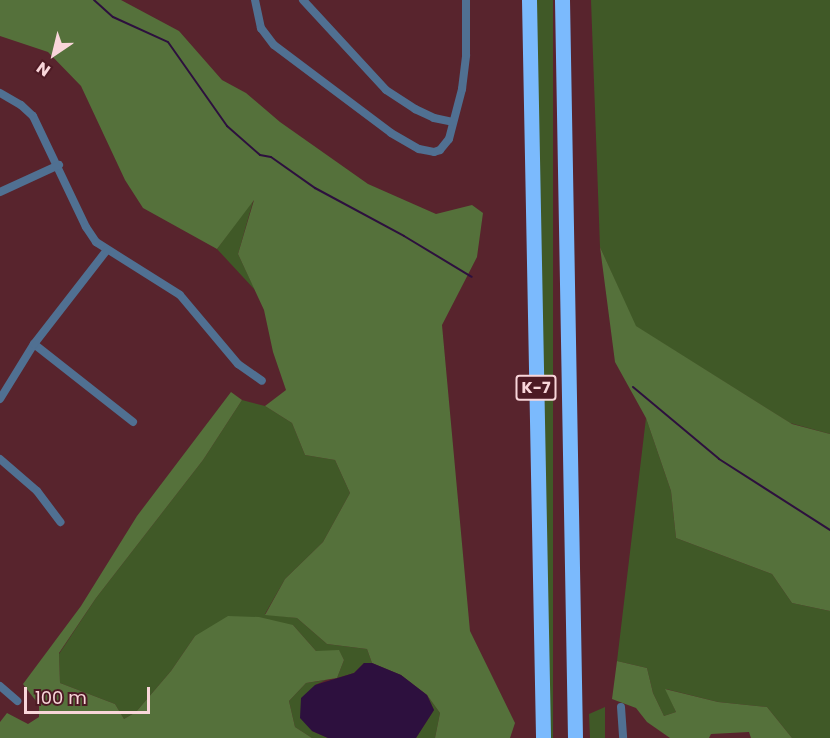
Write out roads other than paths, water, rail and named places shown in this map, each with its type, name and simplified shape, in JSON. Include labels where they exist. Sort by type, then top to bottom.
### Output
[{"type":"highway","name":"K-7","points":[[529,0],[543,738]]},
{"type":"highway","name":"K-7","points":[[562,0],[575,738]]},
{"type":"street","points":[[255,0],[261,28],[274,45],[391,133],[419,148],[434,152],[440,150],[449,140],[462,89],[466,55],[466,0]]},
{"type":"street","points":[[303,0],[387,90],[415,109],[434,118],[453,122]]},
{"type":"street","points":[[0,93],[21,105],[33,116],[59,165],[86,227],[107,250],[180,295],[238,364],[262,381]]},
{"type":"street","points":[[0,192],[59,165]]},
{"type":"street","points":[[0,399],[34,344],[107,250]]},
{"type":"street","points":[[34,344],[133,422]]},
{"type":"street","points":[[0,459],[37,491],[60,522]]},
{"type":"street","points":[[0,686],[18,701]]},
{"type":"street","points":[[621,707],[623,738]]},
{"type":"waterway","points":[[94,0],[113,17],[168,42],[227,126],[260,155],[271,157],[315,188],[404,236],[472,277]]},
{"type":"waterway","points":[[633,387],[719,459],[830,530]]}]
